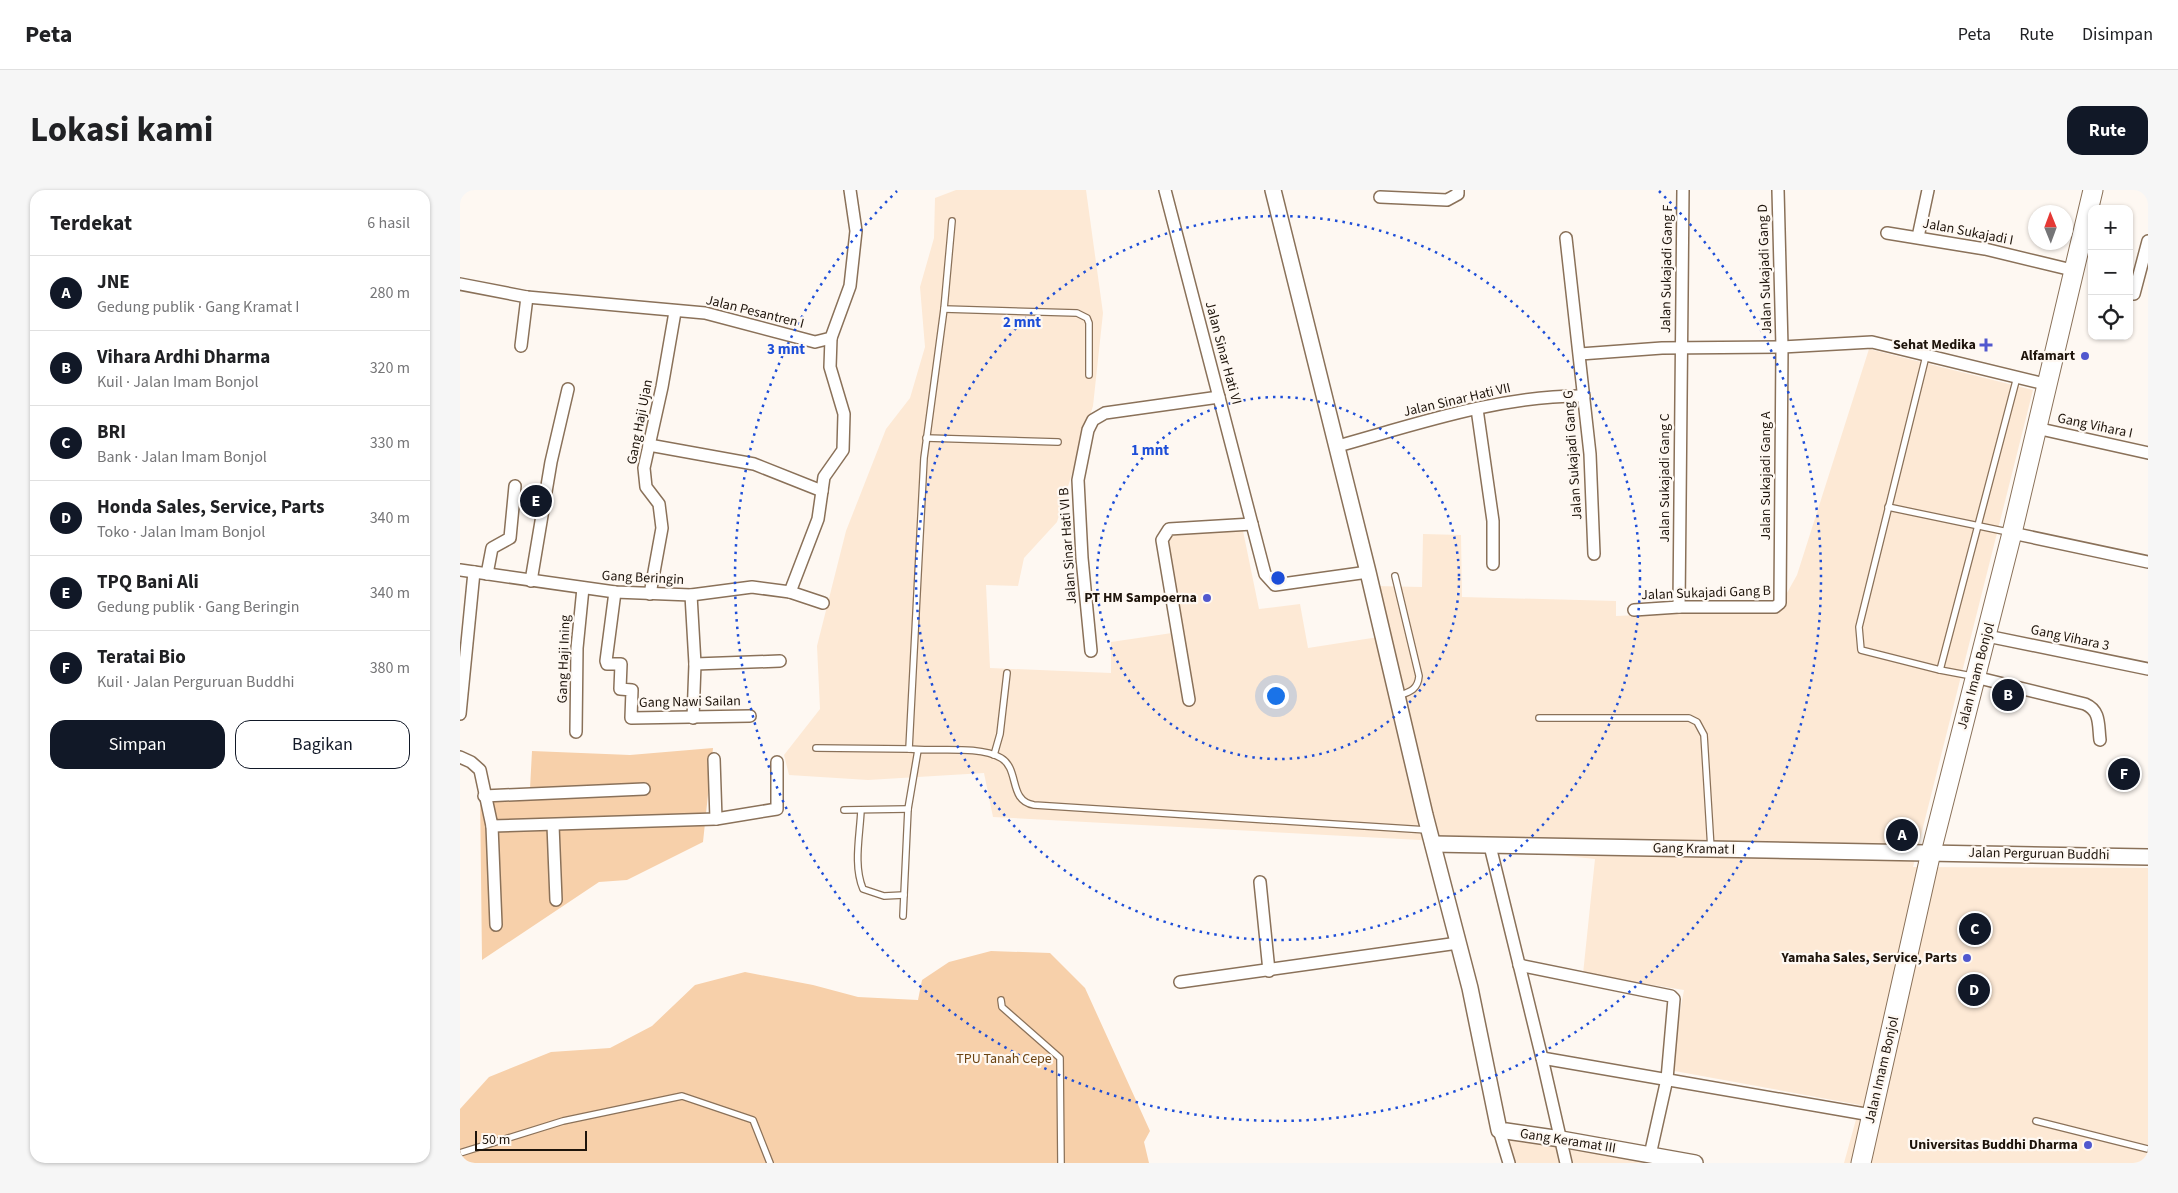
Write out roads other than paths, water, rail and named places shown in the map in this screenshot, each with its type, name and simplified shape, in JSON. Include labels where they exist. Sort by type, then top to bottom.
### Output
[{"type":"main road","name":"Jalan Imam Bonjol","points":[[1861,1163],[1931,852],[1987,636],[2072,270],[2093,190]]},
{"type":"street","points":[[790,592],[818,519],[824,477],[843,450],[844,414],[830,367],[830,338],[850,286],[856,231],[850,190]]},
{"type":"street","name":"Jalan Sinar Hati VI","points":[[1165,190],[1265,574],[1275,585],[1368,572]]},
{"type":"street","points":[[1273,190],[1338,446],[1431,837],[1470,988],[1499,1130],[1508,1163]]},
{"type":"street","points":[[1380,197],[1447,200],[1458,194],[1458,190]]},
{"type":"street","name":"Jalan Sukajadi Gang F","points":[[1681,349],[1683,190]]},
{"type":"street","name":"Jalan Sukajadi Gang D","points":[[1778,190],[1782,347]]},
{"type":"street","points":[[1918,237],[1928,190]]},
{"type":"street","name":"Jalan Sukajadi I","points":[[1887,232],[1985,249],[2072,270]]},
{"type":"street","name":"Jalan Sukajadi Gang G","points":[[1566,238],[1591,464],[1594,554]]},
{"type":"street","points":[[2134,294],[2148,241]]},
{"type":"street","name":"Jalan Pesantren I","points":[[460,284],[528,297],[675,312],[706,313],[815,342],[830,338]]},
{"type":"street","points":[[521,346],[528,297]]},
{"type":"street","name":"Gang Haji Ujan","points":[[650,594],[662,528],[659,504],[646,486],[644,468],[662,387],[675,312]]},
{"type":"street","points":[[1580,354],[1662,348],[1782,347],[1872,342],[2046,384]]},
{"type":"street","name":"Jalan Sukajadi Gang A","points":[[1779,605],[1781,581],[1782,347]]},
{"type":"street","name":"Jalan Sukajadi Gang C","points":[[1679,607],[1681,349]]},
{"type":"street","points":[[531,580],[551,462],[568,389]]},
{"type":"street","name":"Jalan Sinar Hati VII","points":[[1338,446],[1477,409],[1555,396],[1584,396]]},
{"type":"street","name":"Jalan Sinar Hati VI B","points":[[1090,651],[1078,480],[1088,430],[1093,420],[1105,413],[1220,397]]},
{"type":"street","points":[[1477,409],[1494,521],[1493,564]]},
{"type":"street","name":"Gang Vihara I","points":[[2036,428],[2148,453]]},
{"type":"street","points":[[649,445],[754,464],[822,491]]},
{"type":"street","points":[[487,574],[492,548],[510,538],[515,486]]},
{"type":"street","points":[[1190,700],[1162,540],[1169,529],[1252,524]]},
{"type":"street","points":[[2012,533],[2148,562]]},
{"type":"street","name":"Gang Beringin","points":[[460,570],[615,592],[691,596],[752,587],[790,592],[823,603]]},
{"type":"street","points":[[460,714],[474,572]]},
{"type":"street","name":"Gang Haji Ining","points":[[576,732],[577,648],[583,588]]},
{"type":"street","name":"Gang Nawi Sailan","points":[[615,592],[606,662],[607,664],[621,664],[620,688],[632,690],[631,718],[750,716]]},
{"type":"street","points":[[691,596],[695,664],[693,718]]},
{"type":"street","name":"Jalan Sukajadi Gang B","points":[[1634,610],[1679,607],[1774,607],[1779,605]]},
{"type":"street","name":"Gang Vihara 3","points":[[1987,636],[2148,669]]},
{"type":"street","points":[[695,664],[780,661]]},
{"type":"street","points":[[1976,677],[2084,704],[2093,708],[2097,716],[2100,740]]},
{"type":"street","points":[[460,757],[471,762],[480,770],[484,796],[492,826],[496,925]]},
{"type":"street","points":[[714,759],[716,819]]},
{"type":"street","points":[[492,826],[716,819],[777,808],[777,762]]},
{"type":"street","points":[[484,796],[644,789]]},
{"type":"street","points":[[554,825],[556,900]]},
{"type":"street","name":"Gang Kramat I","points":[[1431,837],[1456,845],[1931,852]]},
{"type":"street","points":[[1490,846],[1566,1163]]},
{"type":"street","name":"Jalan Perguruan Buddhi","points":[[1931,852],[2148,857]]},
{"type":"street","points":[[1260,882],[1269,971]]},
{"type":"street","points":[[1180,982],[1458,943]]},
{"type":"street","points":[[1519,965],[1671,996],[1674,999],[1675,1005],[1667,1079],[1650,1155]]},
{"type":"street","points":[[1542,1058],[1871,1115]]},
{"type":"street","name":"Gang Keramat III","points":[[1499,1130],[1695,1163]]},
{"type":"lane","points":[[909,749],[926,438],[944,308],[952,221]]},
{"type":"lane","points":[[944,308],[1077,313],[1083,316],[1089,324],[1089,376]]},
{"type":"lane","points":[[1926,356],[1859,627],[1861,650],[1976,677]]},
{"type":"lane","points":[[1940,670],[2017,377]]},
{"type":"lane","points":[[926,438],[1058,442]]},
{"type":"lane","points":[[1888,507],[2012,533]]},
{"type":"lane","points":[[1395,576],[1419,676],[1416,687],[1412,691],[1398,696]]},
{"type":"lane","points":[[994,755],[1000,734],[1007,672]]},
{"type":"lane","points":[[1540,718],[1689,718],[1697,722],[1704,735],[1711,849]]},
{"type":"lane","points":[[816,748],[909,749],[977,752],[994,755],[1003,759],[1009,767],[1021,800],[1026,804],[1431,837]]},
{"type":"lane","points":[[903,916],[908,809],[918,750]]},
{"type":"lane","points":[[844,810],[908,809]]},
{"type":"lane","points":[[861,810],[858,878],[863,889],[884,896],[904,895]]},
{"type":"lane","points":[[1001,1000],[1002,1007],[1060,1058],[1062,1163]]},
{"type":"lane","points":[[460,1153],[563,1121],[682,1096],[753,1120],[770,1163]]},
{"type":"lane","points":[[2036,1121],[2148,1148]]},
{"type":"place","name":"Sehat Medika","points":[[1986,345]]},
{"type":"place","name":"Alfamart","points":[[2085,356]]},
{"type":"place","name":"TPQ Bani Ali","points":[[536,501]]},
{"type":"place","name":"PT HM Sampoerna","points":[[1207,598]]},
{"type":"place","name":"Vihara Ardhi Dharma","points":[[2008,695]]},
{"type":"place","name":"Teratai Bio","points":[[2124,774]]},
{"type":"place","name":"JNE","points":[[1902,835]]},
{"type":"place","name":"BRI","points":[[1975,929]]},
{"type":"place","name":"Yamaha Sales, Service, Parts","points":[[1967,958]]},
{"type":"place","name":"Honda Sales, Service, Parts","points":[[1974,990]]},
{"type":"place","name":"Universitas Buddhi Dharma","points":[[2088,1145]]},
{"type":"park label","name":"TPU Tanah Cepe","points":[[1004,1059]]}]
